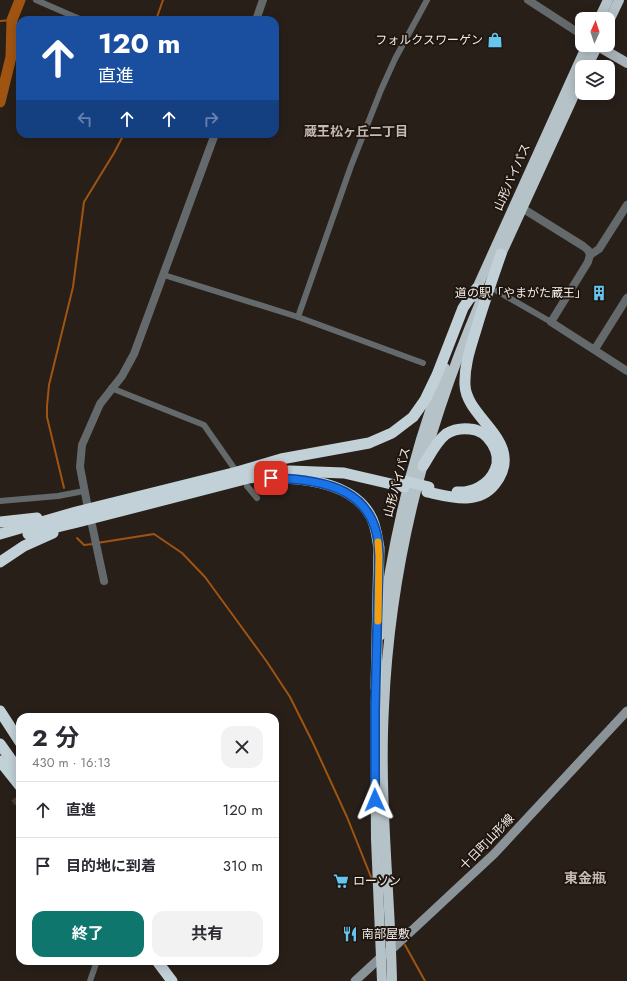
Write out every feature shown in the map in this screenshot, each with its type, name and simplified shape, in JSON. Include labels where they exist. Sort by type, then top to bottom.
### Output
[{"type":"highway","points":[[602,12],[608,0]]},
{"type":"highway","points":[[613,12],[619,0]]},
{"type":"highway","name":"山形バイパス","points":[[382,981],[376,839],[375,709],[388,576],[405,499],[432,403],[476,289],[584,52]]},
{"type":"highway","name":"山形バイパス","points":[[392,981],[392,950],[385,837],[383,773],[388,644],[401,558],[423,466],[440,405],[501,254],[575,93]]},
{"type":"highway","points":[[235,470],[281,466],[347,468],[404,484],[467,499],[477,497],[487,492],[493,486],[502,471],[504,460],[502,447],[495,433],[469,399],[465,387],[466,360],[501,254]]},
{"type":"highway","points":[[0,542],[77,517],[235,470],[281,459],[369,443],[392,433],[413,417],[428,395],[463,308],[476,289]]},
{"type":"highway","points":[[423,466],[438,441],[451,431],[461,428],[475,429],[486,435],[493,444],[497,456],[495,470],[486,483],[476,489],[464,492],[428,490]]},
{"type":"highway","points":[[0,534],[248,482],[290,471],[344,473],[404,484]]},
{"type":"highway","points":[[248,482],[297,479],[326,484],[346,492],[361,503],[370,515],[377,534],[379,548],[376,688]]},
{"type":"highway","points":[[0,522],[77,517]]},
{"type":"highway","points":[[0,562],[13,552],[77,517]]},
{"type":"highway","points":[[0,710],[16,736]]},
{"type":"highway","points":[[0,720],[16,744]]},
{"type":"highway","points":[[0,744],[16,766]]},
{"type":"highway","points":[[0,760],[16,781]]},
{"type":"highway","points":[[160,965],[172,981]]},
{"type":"main road","points":[[609,52],[627,63]]},
{"type":"main road","name":"十日町山形線","points":[[355,981],[381,957],[392,950],[494,854],[627,711]]},
{"type":"street","points":[[36,0],[73,16]]},
{"type":"street","points":[[257,16],[263,0]]},
{"type":"street","points":[[298,317],[351,166],[381,90],[395,59],[428,0]]},
{"type":"street","points":[[528,0],[575,30]]},
{"type":"street","points":[[87,503],[80,467],[82,445],[100,404],[111,388],[122,376],[134,354],[214,138]]},
{"type":"street","points":[[551,322],[588,262],[590,255],[599,249],[627,205]]},
{"type":"street","points":[[522,208],[583,246],[588,250],[590,255]]},
{"type":"street","points":[[164,275],[298,317],[423,363]]},
{"type":"street","points":[[498,291],[595,349],[627,371]]},
{"type":"street","points":[[595,349],[627,298]]},
{"type":"street","points":[[111,388],[204,425],[235,470]]},
{"type":"street","points":[[248,482],[257,498]]},
{"type":"street","points":[[0,501],[58,496],[84,491]]},
{"type":"street","points":[[92,525],[104,580]]},
{"type":"street","points":[[90,981],[95,965]]},
{"type":"waterway","points":[[0,102],[11,57],[12,20],[20,0]]},
{"type":"waterway","points":[[157,16],[163,0]]},
{"type":"waterway","points":[[0,21],[12,20]]},
{"type":"waterway","points":[[64,488],[47,417],[49,385],[73,287],[84,202],[122,138]]},
{"type":"waterway","points":[[97,543],[154,534],[182,553],[205,577],[267,662],[290,697],[347,817],[373,882]]},
{"type":"waterway","points":[[77,538],[84,545],[93,544]]},
{"type":"waterway","points":[[395,928],[400,936]]},
{"type":"waterway","points":[[405,945],[425,981]]},
{"type":"slow traffic","points":[[378,542],[378,621]]},
{"type":"place","name":"フォルクスワーゲン","points":[[495,40]]},
{"type":"place","name":"道の駅「やまがた蔵王」","points":[[599,293]]},
{"type":"place","name":"ローソン","points":[[341,881]]},
{"type":"place","name":"南部屋敷","points":[[350,934]]},
{"type":"district","name":"蔵王松ヶ丘二丁目","points":[[356,131]]},
{"type":"district","name":"東金瓶","points":[[585,878]]},
{"type":"route","points":[[271,478],[297,479],[326,484],[346,492],[361,503],[370,515],[377,534],[379,556],[375,709],[375,800]]}]
